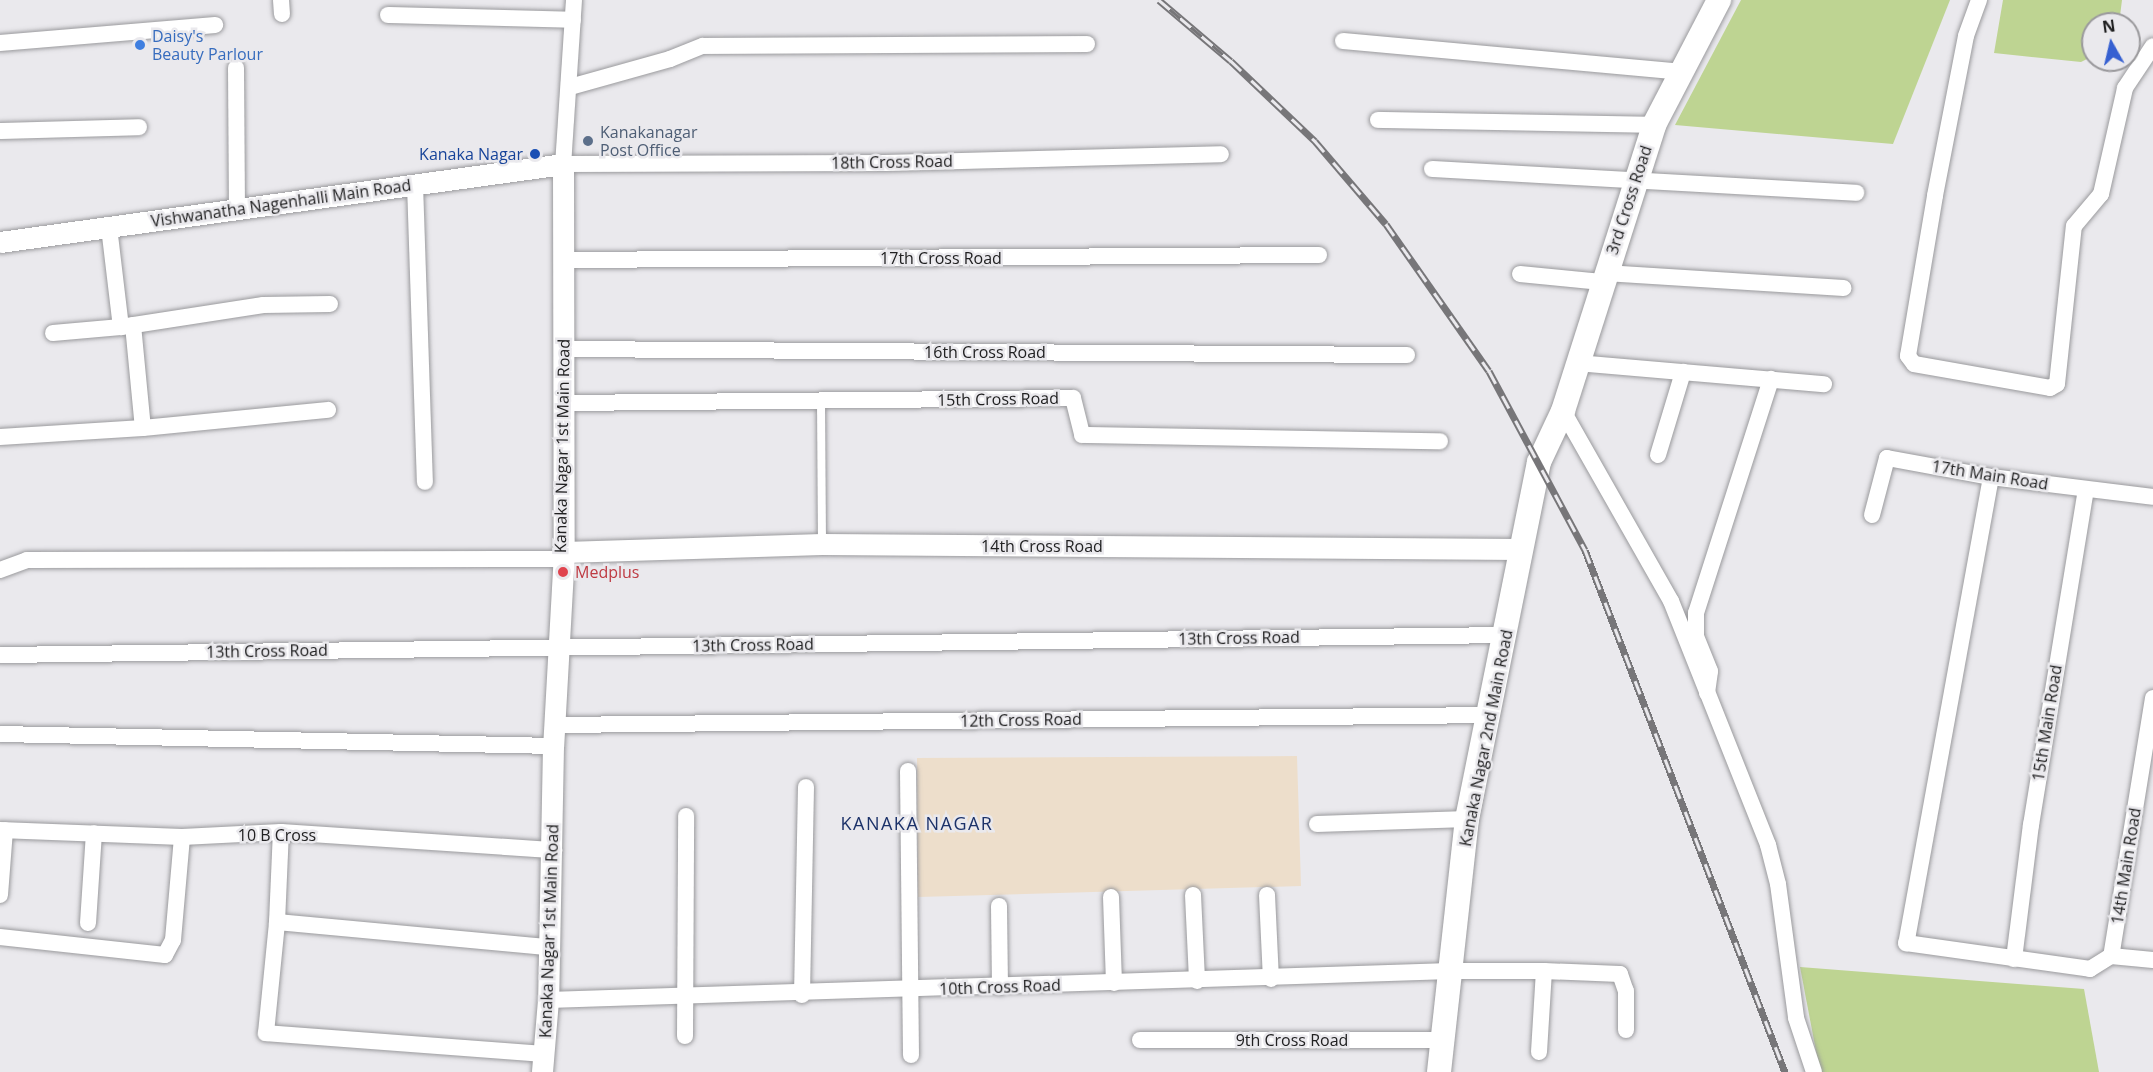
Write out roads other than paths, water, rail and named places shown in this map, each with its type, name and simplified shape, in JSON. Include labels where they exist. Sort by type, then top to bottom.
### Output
[{"type":"main road","name":"3rd Cross Road","points":[[1563,411],[1634,180],[1654,125],[1719,0]]},
{"type":"main road","name":"Kanaka Nagar 2nd Main Road","points":[[1440,1072],[1467,819],[1487,715],[1506,635],[1520,549],[1539,462],[1563,411]]},
{"type":"street","name":"Kanaka Nagar 1st Main Road","points":[[543,1063],[554,850],[554,735],[562,556],[563,164],[570,87],[574,0]]},
{"type":"street","points":[[1979,0],[1966,36],[1935,196],[1908,356],[1914,364],[2050,388],[2057,384],[2074,226],[2101,194],[2125,88],[2153,46]]},
{"type":"street","points":[[388,15],[573,20]]},
{"type":"street","points":[[0,43],[215,25]]},
{"type":"street","points":[[1343,40],[1681,72]]},
{"type":"street","points":[[570,87],[703,46],[1087,44]]},
{"type":"street","points":[[236,68],[237,209]]},
{"type":"street","points":[[1378,120],[1654,125]]},
{"type":"street","points":[[0,130],[139,128]]},
{"type":"street","name":"18th Cross Road","points":[[563,164],[885,163],[1221,154]]},
{"type":"street","name":"Vishwanatha Nagenhalli Main Road","points":[[0,242],[563,164]]},
{"type":"street","points":[[1432,169],[1856,193]]},
{"type":"street","points":[[415,184],[425,482]]},
{"type":"street","points":[[109,227],[143,428]]},
{"type":"street","name":"17th Cross Road","points":[[563,260],[1319,255]]},
{"type":"street","points":[[1520,274],[1844,288]]},
{"type":"street","points":[[52,333],[127,326],[263,305],[330,304]]},
{"type":"street","name":"16th Cross Road","points":[[564,349],[1407,355]]},
{"type":"street","points":[[1577,363],[1824,384]]},
{"type":"street","points":[[1658,455],[1683,372]]},
{"type":"street","points":[[1707,693],[1710,672],[1696,636],[1696,613],[1771,379]]},
{"type":"street","name":"15th Cross Road","points":[[564,403],[1073,398],[1082,435],[1440,441]]},
{"type":"street","points":[[0,437],[143,428],[328,410]]},
{"type":"street","points":[[1563,411],[1671,601],[1768,845],[1778,884],[1796,1018],[1814,1072]]},
{"type":"street","name":"17th Main Road","points":[[1872,515],[1887,458],[1991,477],[2153,497]]},
{"type":"street","points":[[1991,477],[1906,943],[2090,969],[2111,956],[2153,960]]},
{"type":"street","name":"15th Main Road","points":[[2014,958],[2031,825],[2086,489]]},
{"type":"street","name":"14th Cross Road","points":[[562,556],[822,544],[1520,549]]},
{"type":"street","points":[[0,570],[27,560],[562,556]]},
{"type":"street","name":"13th Cross Road","points":[[0,656],[1506,635]]},
{"type":"street","name":"14th Main Road","points":[[2111,956],[2153,698]]},
{"type":"street","name":"12th Cross Road","points":[[0,734],[554,735],[1487,715]]},
{"type":"street","points":[[908,771],[910,1055]]},
{"type":"street","points":[[802,995],[806,787]]},
{"type":"street","points":[[685,1036],[686,816]]},
{"type":"street","points":[[1317,824],[1467,819]]},
{"type":"street","points":[[0,895],[2,830]]},
{"type":"street","name":"10 B Cross","points":[[2,830],[182,837],[281,832],[554,850]]},
{"type":"street","points":[[281,832],[277,922],[266,1032],[543,1063]]},
{"type":"street","points":[[88,922],[94,833]]},
{"type":"street","points":[[0,937],[165,955],[173,940],[182,837]]},
{"type":"street","points":[[1192,895],[1197,981]]},
{"type":"street","points":[[1267,896],[1271,979]]},
{"type":"street","points":[[1112,897],[1114,983]]},
{"type":"street","points":[[999,906],[1000,987]]},
{"type":"street","points":[[277,922],[549,947]]},
{"type":"street","name":"10th Cross Road","points":[[548,1000],[802,995],[911,989],[1271,979],[1451,971],[1544,971],[1620,974],[1626,991],[1626,1030]]},
{"type":"street","points":[[1539,1052],[1544,971]]},
{"type":"street","name":"9th Cross Road","points":[[1140,1040],[1444,1040]]},
{"type":"lane","points":[[822,400],[822,544]]},
{"type":"railway","points":[[1159,0],[1231,61],[1315,141],[1386,224],[1489,371],[1585,550],[1785,1072]]},
{"type":"place","name":"Daisy's Beauty Parlour","points":[[140,45]]},
{"type":"place","name":"Kanakanagar Post Office","points":[[588,141]]},
{"type":"place","name":"Kanaka Nagar","points":[[535,154]]},
{"type":"place","name":"Medplus","points":[[563,572]]},
{"type":"district","name":"KANAKA NAGAR","points":[[917,823]]}]
